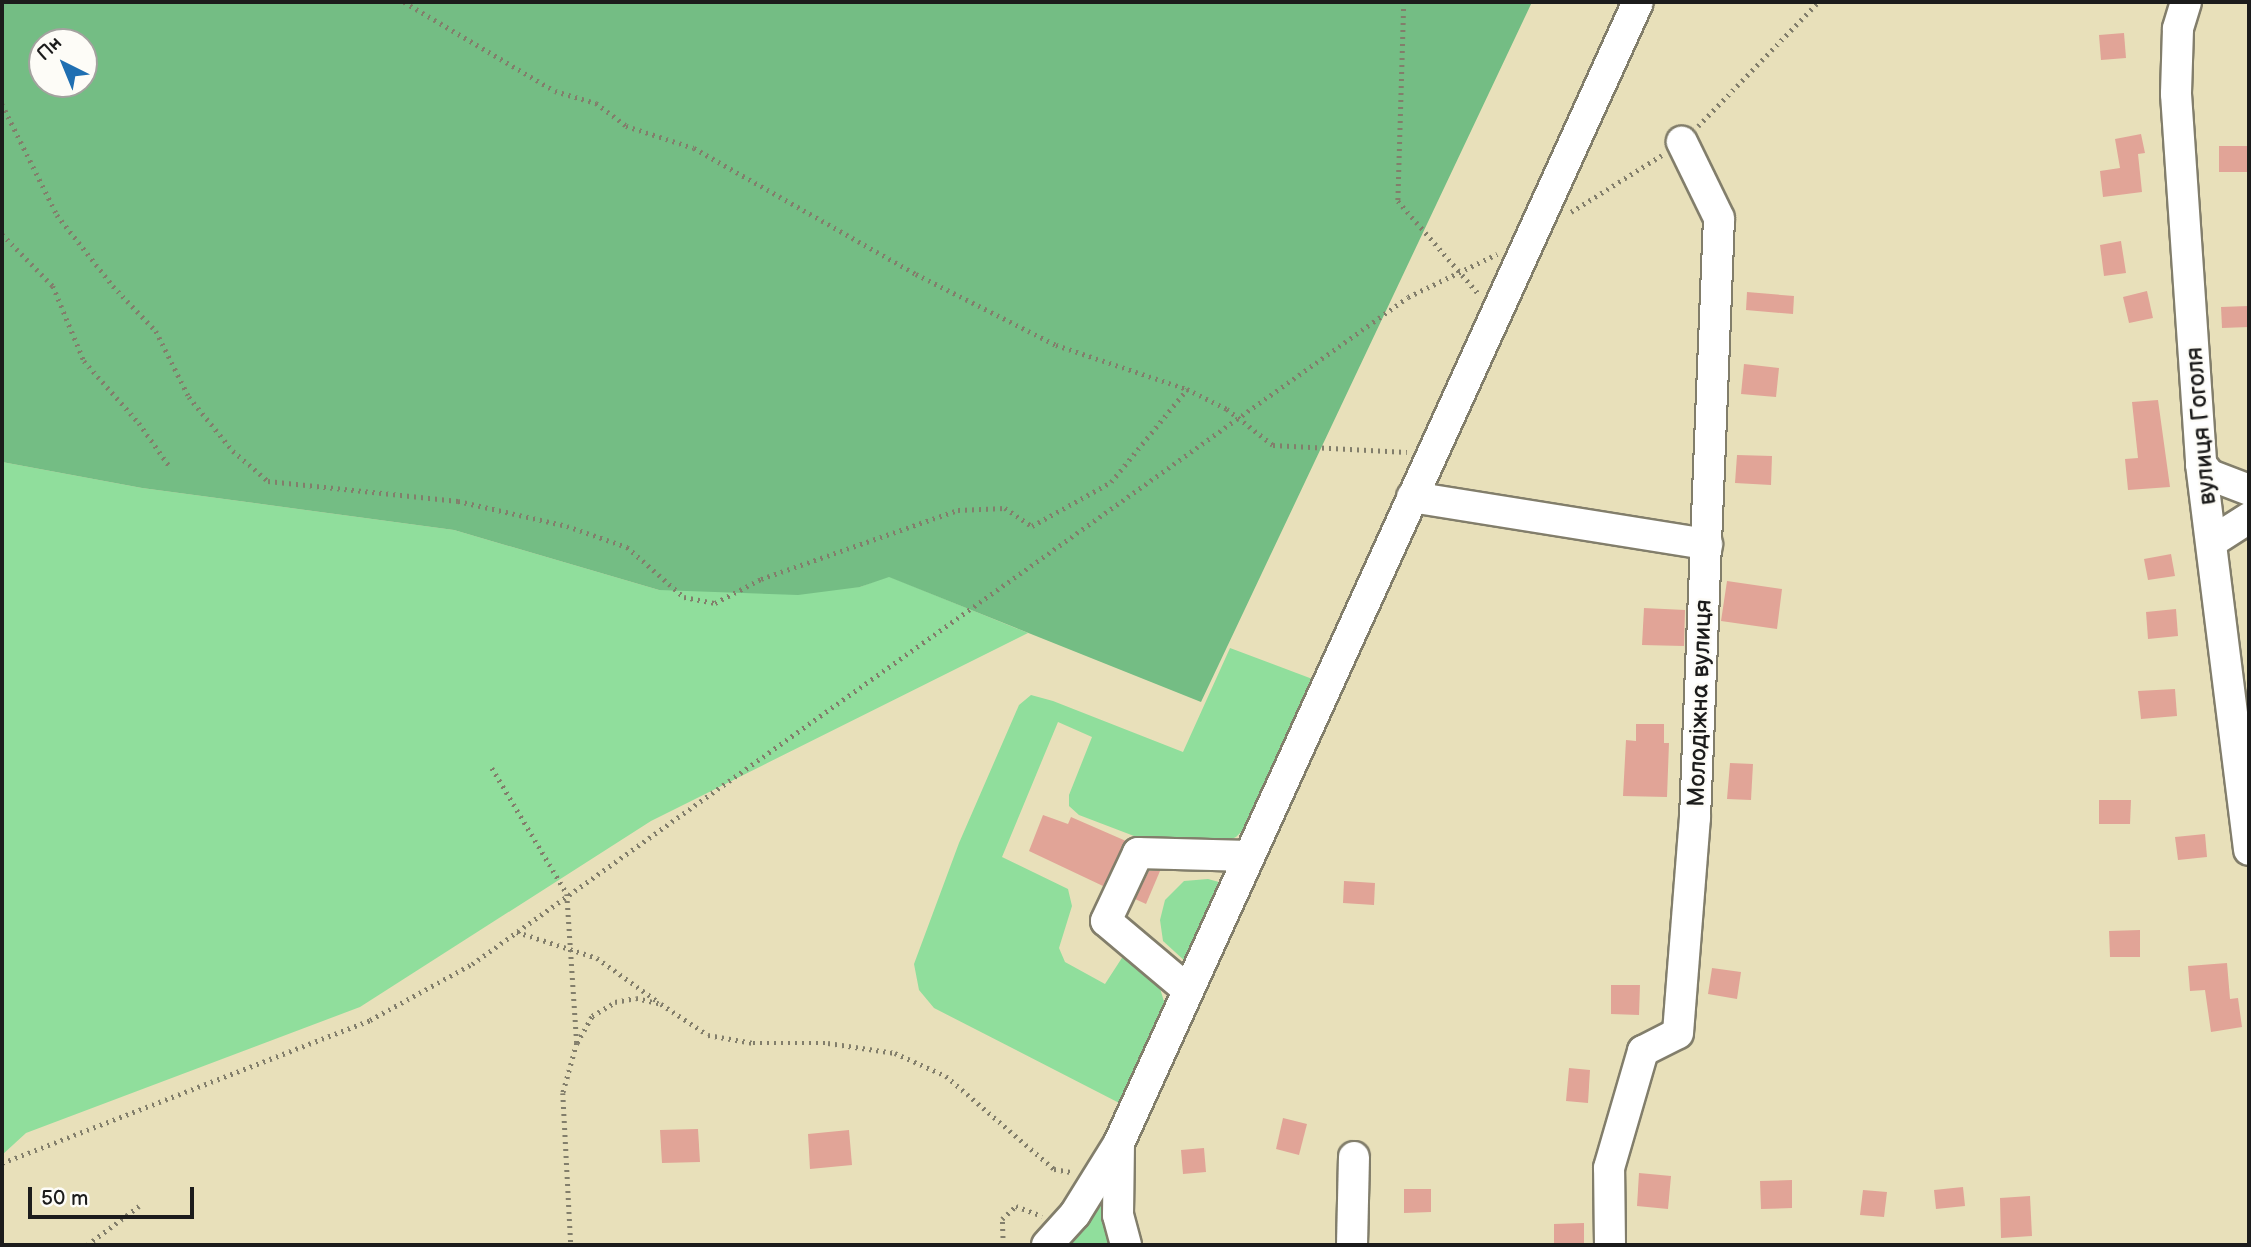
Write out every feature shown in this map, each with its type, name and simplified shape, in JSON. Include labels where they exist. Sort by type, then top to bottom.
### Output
[{"type":"street","points":[[1047,1245],[1075,1214],[1119,1143],[1637,2]]},
{"type":"street","name":"вулиця Гоголя","points":[[2181,11],[2176,94],[2201,464],[2213,541],[2235,759],[2249,850]]},
{"type":"street","name":"Молодіжна вулиця","points":[[1610,1245],[1609,1168],[1643,1051],[1678,1033],[1695,818],[1719,218],[1682,142]]},
{"type":"street","points":[[2201,464],[2210,475],[2249,489]]},
{"type":"street","points":[[1412,497],[1707,544]]},
{"type":"street","points":[[2213,541],[2249,518]]},
{"type":"street","points":[[1188,990],[1106,921],[1138,853],[1249,856]]},
{"type":"street","points":[[1119,1143],[1118,1215],[1126,1245]]},
{"type":"street","points":[[1352,1245],[1354,1157]]},
{"type":"path","points":[[404,2],[555,91],[596,103],[626,126],[694,148],[916,274],[1056,345],[1187,389],[1227,409],[1273,445],[1432,453]]},
{"type":"path","points":[[1404,2],[1398,201],[1496,313]]},
{"type":"path","points":[[1565,215],[1682,142],[1818,2]]},
{"type":"path","points":[[2,104],[57,215],[113,286],[156,331],[189,397],[233,450],[268,481],[458,501],[567,526],[627,547],[684,597],[715,603],[761,579],[958,510],[1005,508],[1032,526],[1111,482],[1154,435],[1187,389]]},
{"type":"path","points":[[2,234],[29,267],[53,286],[85,362],[139,423],[170,467]]},
{"type":"path","points":[[2,1163],[370,1020],[472,964],[1408,297],[1530,237]]},
{"type":"path","points":[[492,768],[567,894],[576,1043]]},
{"type":"path","points":[[516,932],[597,958],[708,1035],[753,1043],[828,1043],[895,1053],[946,1076],[1054,1169],[1098,1177]]},
{"type":"path","points":[[571,1245],[563,1093],[576,1043],[592,1016],[615,1002],[636,998],[661,1004]]},
{"type":"path","points":[[87,1245],[139,1206]]},
{"type":"path","points":[[1003,1245],[1002,1219],[1016,1206]]},
{"type":"green space","points":[[2,2],[1532,2],[1201,702],[889,577],[860,587],[798,595],[659,590],[454,530],[142,488],[2,462]]},
{"type":"green space","points":[[2,462],[142,488],[454,530],[659,590],[860,587],[888,576],[1028,633],[651,821],[360,1007],[26,1133],[2,1155]]},
{"type":"green space","points":[[1230,648],[1323,683],[1249,824],[1236,837],[1223,843],[1155,844],[1079,815],[1069,806],[1069,795],[1092,737],[1058,722],[1002,857],[1068,889],[1072,906],[1059,948],[1065,962],[1105,984],[1129,947],[1155,972],[1166,1008],[1129,1108],[934,1008],[919,990],[914,964],[959,843],[1019,705],[1031,695],[1053,701],[1183,752]]},
{"type":"green space","points":[[1208,879],[1219,882],[1228,891],[1186,962],[1163,941],[1160,920],[1165,900],[1184,881]]},
{"type":"green space","points":[[1100,1195],[1111,1245],[1061,1245]]},
{"type":"building","points":[[2124,33],[2126,58],[2101,60],[2099,35]]},
{"type":"building","points":[[2141,134],[2145,153],[2138,154],[2142,192],[2103,197],[2100,171],[2120,168],[2115,139]]},
{"type":"building","points":[[2219,146],[2249,146],[2249,172],[2219,172]]},
{"type":"building","points":[[2121,241],[2126,273],[2104,276],[2100,245]]},
{"type":"building","points":[[2147,291],[2153,318],[2129,323],[2123,297]]},
{"type":"building","points":[[1747,292],[1794,296],[1793,314],[1746,310]]},
{"type":"building","points":[[2248,306],[2249,327],[2222,328],[2221,307]]},
{"type":"building","points":[[1744,364],[1779,368],[1776,397],[1741,394]]},
{"type":"building","points":[[2158,400],[2170,487],[2128,490],[2125,459],[2138,458],[2132,402]]},
{"type":"building","points":[[1737,455],[1772,456],[1771,485],[1735,483]]},
{"type":"building","points":[[2171,554],[2175,576],[2148,580],[2144,559]]},
{"type":"building","points":[[1727,581],[1782,589],[1777,629],[1721,621]]},
{"type":"building","points":[[1644,608],[1685,610],[1684,646],[1642,645]]},
{"type":"building","points":[[2176,609],[2178,636],[2148,639],[2146,612]]},
{"type":"building","points":[[2175,689],[2177,716],[2141,719],[2138,691]]},
{"type":"building","points":[[1636,724],[1664,724],[1664,743],[1669,743],[1667,797],[1623,796],[1626,740],[1636,741]]},
{"type":"building","points":[[1730,763],[1753,764],[1751,800],[1727,799]]},
{"type":"building","points":[[2099,800],[2131,800],[2130,824],[2099,824]]},
{"type":"building","points":[[1043,815],[1068,824],[1071,817],[1126,841],[1103,886],[1029,851]]},
{"type":"building","points":[[2205,834],[2207,857],[2178,860],[2175,837]]},
{"type":"building","points":[[1149,871],[1160,871],[1146,904],[1135,899]]},
{"type":"building","points":[[1344,881],[1375,883],[1374,905],[1343,903]]},
{"type":"building","points":[[2140,930],[2140,957],[2110,957],[2109,931]]},
{"type":"building","points":[[2227,963],[2230,999],[2238,998],[2242,1027],[2211,1032],[2205,990],[2190,991],[2188,966]]},
{"type":"building","points":[[1712,968],[1741,972],[1737,999],[1708,994]]},
{"type":"building","points":[[1611,985],[1640,985],[1639,1015],[1611,1014]]},
{"type":"building","points":[[1569,1068],[1590,1070],[1588,1103],[1566,1101]]},
{"type":"building","points":[[1283,1118],[1307,1124],[1299,1155],[1276,1149]]},
{"type":"building","points":[[698,1129],[700,1162],[662,1163],[660,1130]]},
{"type":"building","points":[[849,1130],[852,1165],[810,1169],[808,1134]]},
{"type":"building","points":[[1204,1148],[1206,1172],[1183,1174],[1181,1150]]},
{"type":"building","points":[[1639,1173],[1671,1176],[1668,1209],[1637,1206]]},
{"type":"building","points":[[1792,1180],[1792,1208],[1761,1209],[1760,1181]]},
{"type":"building","points":[[1963,1187],[1965,1206],[1936,1209],[1934,1190]]},
{"type":"building","points":[[1404,1189],[1431,1189],[1431,1212],[1404,1213]]},
{"type":"building","points":[[1863,1190],[1887,1192],[1884,1217],[1860,1215]]},
{"type":"building","points":[[2030,1196],[2032,1236],[2001,1238],[2000,1198]]},
{"type":"building","points":[[1584,1223],[1584,1245],[1554,1245],[1554,1224]]}]
